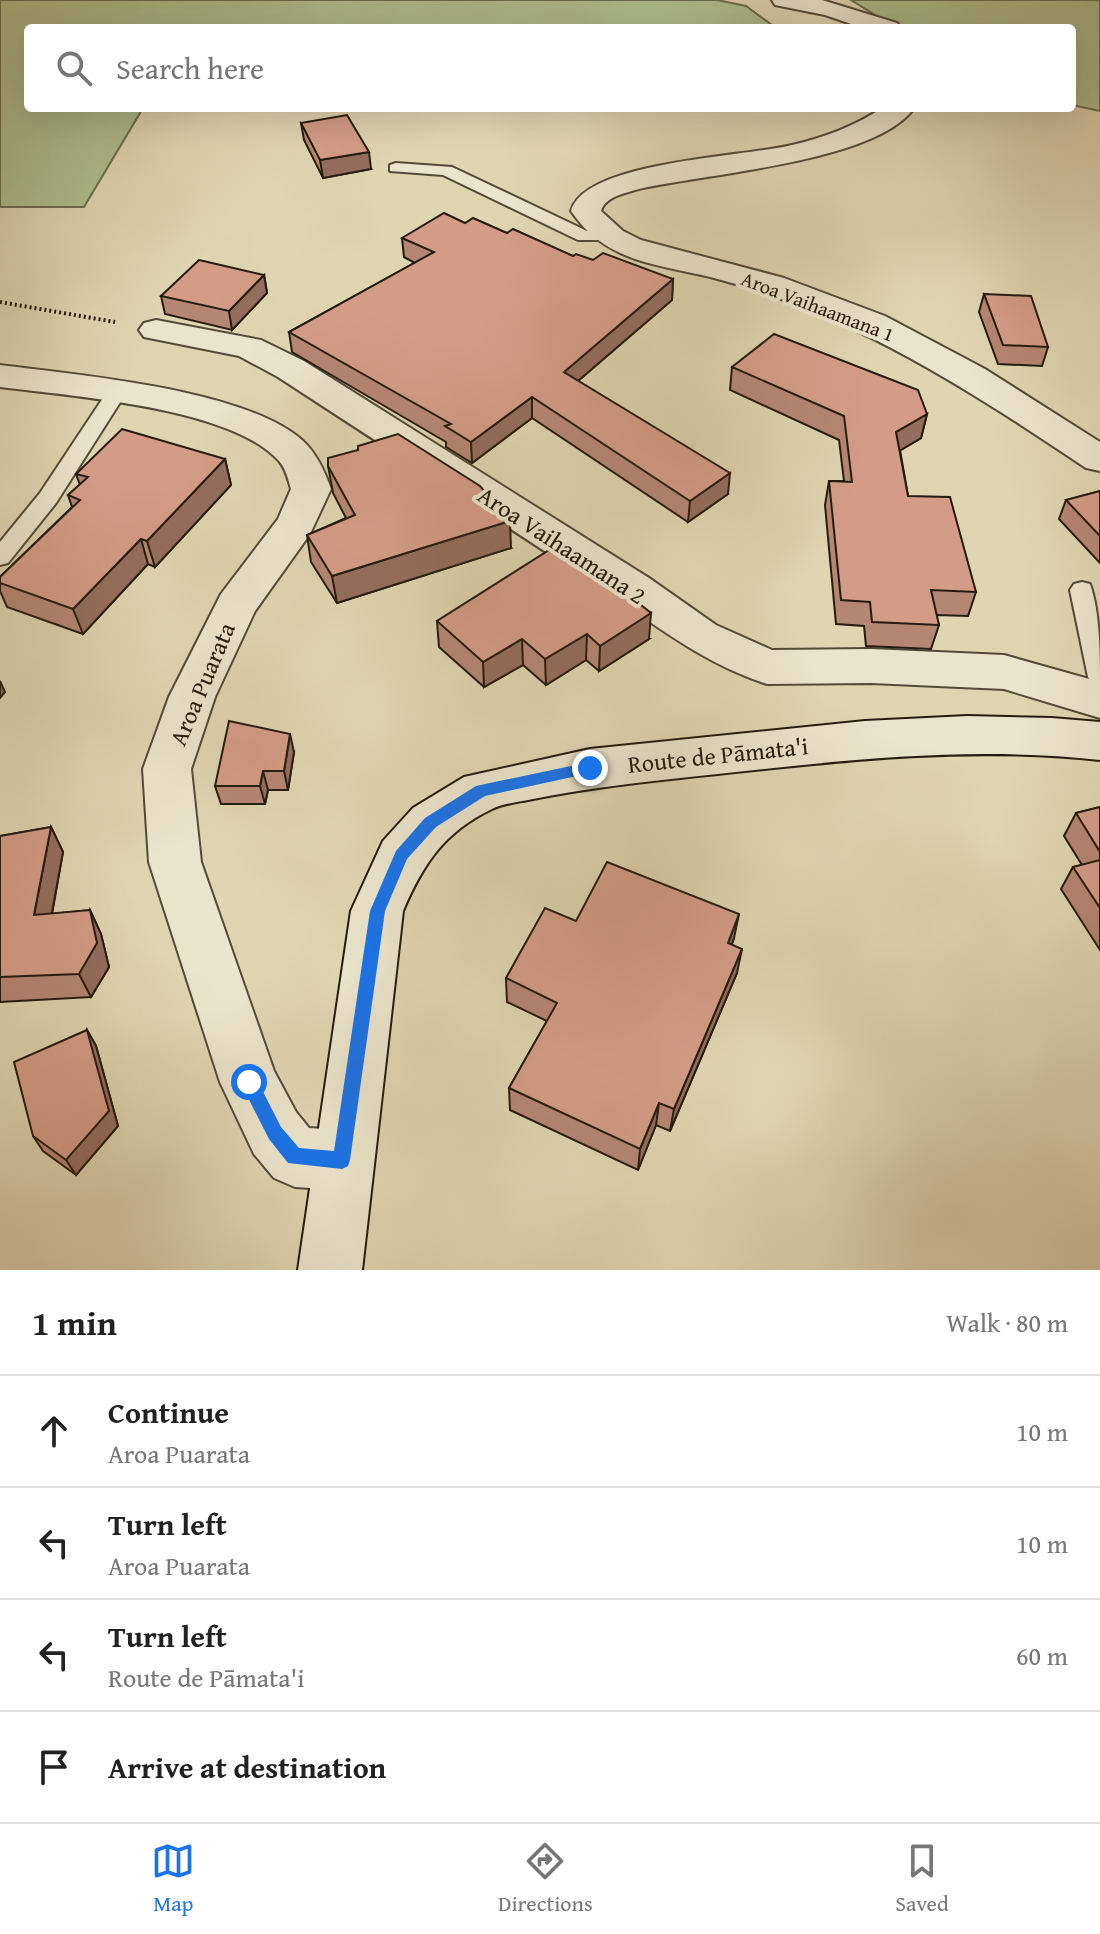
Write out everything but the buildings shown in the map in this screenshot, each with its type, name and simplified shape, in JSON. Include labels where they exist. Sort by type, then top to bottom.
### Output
[{"type":"street","points":[[784,0],[830,9],[876,24]]},
{"type":"street","points":[[604,235],[592,224],[586,211],[590,199],[608,189],[653,177],[793,154],[896,112]]},
{"type":"street","name":"Aroa Vaihaamana 1","points":[[604,235],[667,258],[729,272],[813,299],[892,332],[966,374],[1100,459]]},
{"type":"street","name":"Aroa Vaihaamana 2","points":[[156,330],[249,347],[291,369],[610,573],[700,636],[767,667],[871,666],[1004,672],[1100,700]]},
{"type":"street","name":"Aroa Puarata","points":[[0,376],[156,400],[248,423],[285,445],[304,466],[311,489],[296,524],[236,605],[192,697],[167,769],[175,862],[249,1082],[275,1133],[295,1157],[342,1160]]},
{"type":"street","points":[[1058,396],[1100,426]]},
{"type":"street","name":"Route de Pāmata'i","points":[[330,1270],[377,911],[401,856],[431,823],[481,791],[590,768],[865,740],[967,734],[1052,736],[1100,741]]},
{"type":"lane","name":"Aroa Vaihaamana 1","points":[[396,168],[446,170],[584,236],[604,235]]},
{"type":"lane","points":[[0,557],[48,498],[116,393]]},
{"type":"lane","points":[[1082,590],[1100,677]]},
{"type":"path","points":[[0,302],[156,330]]},
{"type":"green space","points":[[0,0],[717,0],[746,6],[771,24],[24,24],[24,112],[141,112],[84,207],[0,207]]},
{"type":"green space","points":[[851,0],[1100,0],[1100,111],[1076,106],[1076,24],[890,24]]},
{"type":"route","points":[[249,1082],[275,1133],[295,1157],[342,1160],[377,911],[401,856],[431,823],[481,791],[590,768]]}]
